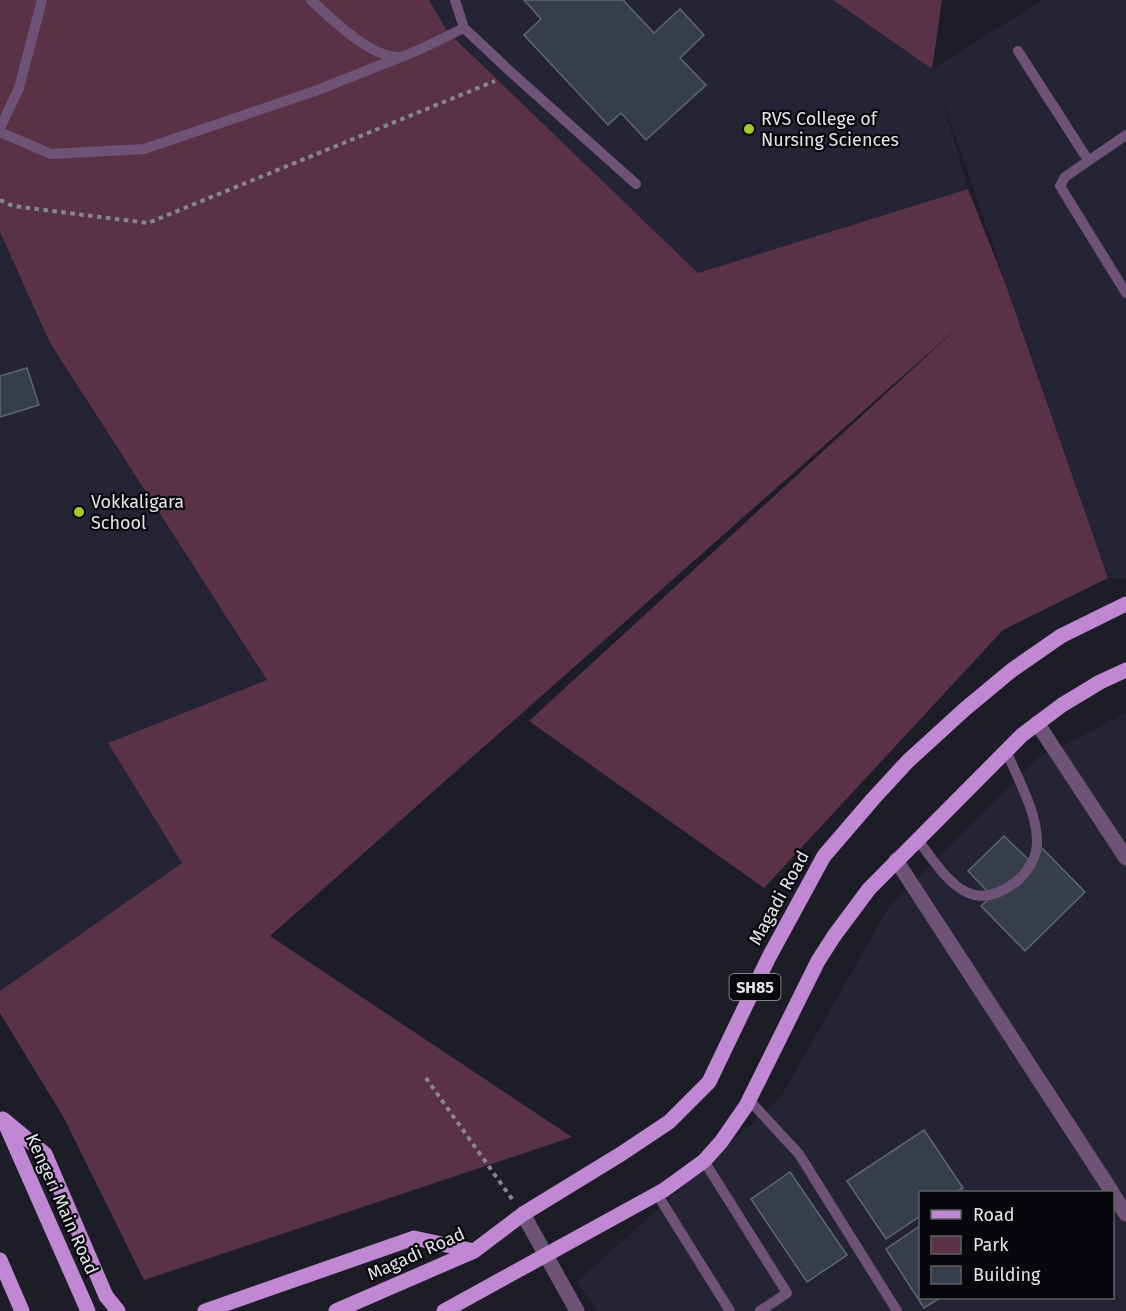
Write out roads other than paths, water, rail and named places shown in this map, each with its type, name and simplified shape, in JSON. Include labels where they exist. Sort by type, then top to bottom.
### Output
[{"type":"main road","name":"Magadi Road","points":[[336,1311],[474,1251],[523,1214],[669,1122],[710,1082],[768,959],[824,856],[908,761],[964,709],[1012,670],[1061,636],[1126,604]]},
{"type":"main road","name":"SH85","points":[[444,1311],[657,1194],[704,1161],[734,1125],[749,1100],[804,988],[834,936],[869,889],[1006,750],[1037,723],[1100,682],[1126,670]]},
{"type":"main road","name":"Kengeri Main Road","points":[[2,1116],[88,1311]]},
{"type":"main road","points":[[2,1116],[45,1154],[106,1296],[118,1311]]},
{"type":"main road","points":[[205,1311],[414,1238],[474,1251]]},
{"type":"main road","points":[[0,1260],[22,1311]]},
{"type":"street","points":[[1037,723],[1126,858]]},
{"type":"street","points":[[896,860],[1111,1191]]},
{"type":"street","points":[[1114,1196],[1126,1214]]},
{"type":"street","points":[[523,1214],[577,1311]]},
{"type":"lane","points":[[42,0],[19,88],[0,130],[51,154],[144,149],[315,91],[401,57],[464,28]]},
{"type":"lane","points":[[311,0],[349,34],[367,46],[376,51],[401,57]]},
{"type":"lane","points":[[455,0],[464,28],[636,184]]},
{"type":"lane","points":[[1018,51],[1088,160]]},
{"type":"lane","points":[[1126,135],[1065,177],[1060,186],[1126,292]]},
{"type":"lane","points":[[917,839],[946,877],[959,890],[973,896],[988,896],[1008,888],[1025,874],[1035,858],[1037,841],[1035,822],[1006,750]]},
{"type":"lane","points":[[749,1100],[800,1154],[897,1311]]},
{"type":"lane","points":[[704,1161],[787,1293],[760,1311]]},
{"type":"lane","points":[[657,1194],[730,1311]]},
{"type":"place","name":"RVS College of Nursing Sciences","points":[[749,129]]},
{"type":"place","name":"Vokkaligara School","points":[[79,512]]}]
